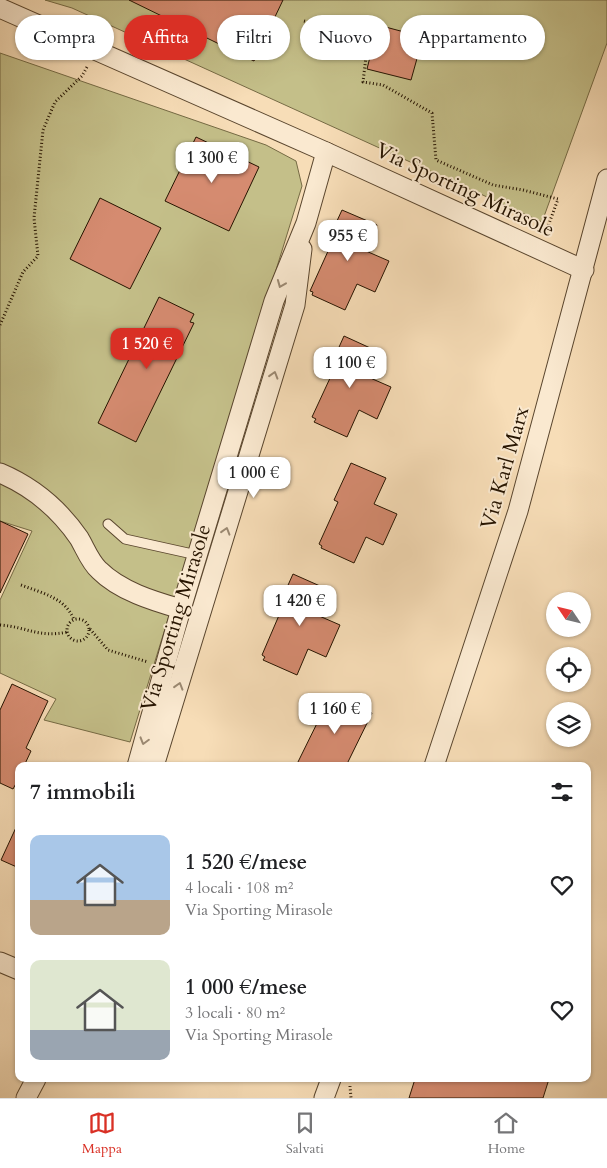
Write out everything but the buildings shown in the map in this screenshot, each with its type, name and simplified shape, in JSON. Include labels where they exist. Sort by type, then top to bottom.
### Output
[{"type":"street","name":"Via Sporting Mirasole","points":[[0,8],[16,15]]},
{"type":"street","name":"Via Sporting Mirasole","points":[[114,58],[584,270]]},
{"type":"street","name":"Via Sporting Mirasole","points":[[138,762],[181,609],[274,301],[306,222],[326,152]]},
{"type":"street","name":"Via Karl Marx","points":[[435,762],[518,511],[607,179]]},
{"type":"street","name":"Via Sporting Mirasole","points":[[155,762],[296,305],[306,222]]},
{"type":"street","name":"Via Sporting Mirasole","points":[[0,473],[45,499],[66,520],[97,569],[109,579],[143,597],[181,609]]},
{"type":"street","points":[[0,962],[15,968]]},
{"type":"street","points":[[26,1098],[34,1082]]},
{"type":"street","points":[[324,1098],[331,1082]]},
{"type":"street","points":[[332,1082],[333,1098]]},
{"type":"lane","points":[[108,524],[125,539],[197,555]]},
{"type":"path","points":[[0,324],[23,272],[38,256],[34,218],[43,130],[55,102],[82,76],[91,60]]},
{"type":"path","points":[[366,60],[363,82],[383,85],[432,113],[436,160],[493,185],[558,199],[539,249]]},
{"type":"path","points":[[21,586],[62,603],[70,610],[74,620]]},
{"type":"path","points":[[90,629],[87,636],[82,640],[74,640],[68,632],[69,624],[74,620],[83,620],[108,650],[165,666]]},
{"type":"path","points":[[0,625],[38,634],[68,632]]},
{"type":"shaded area","points":[[45,0],[607,0],[607,43],[542,222],[186,60],[207,60],[207,15],[124,15],[124,32],[114,27],[114,15],[87,15]]},
{"type":"shaded area","points":[[0,53],[15,58],[15,60],[20,60],[266,145],[296,161],[302,186],[130,742],[44,720],[56,699],[0,673],[0,600],[32,531],[0,521]]}]
